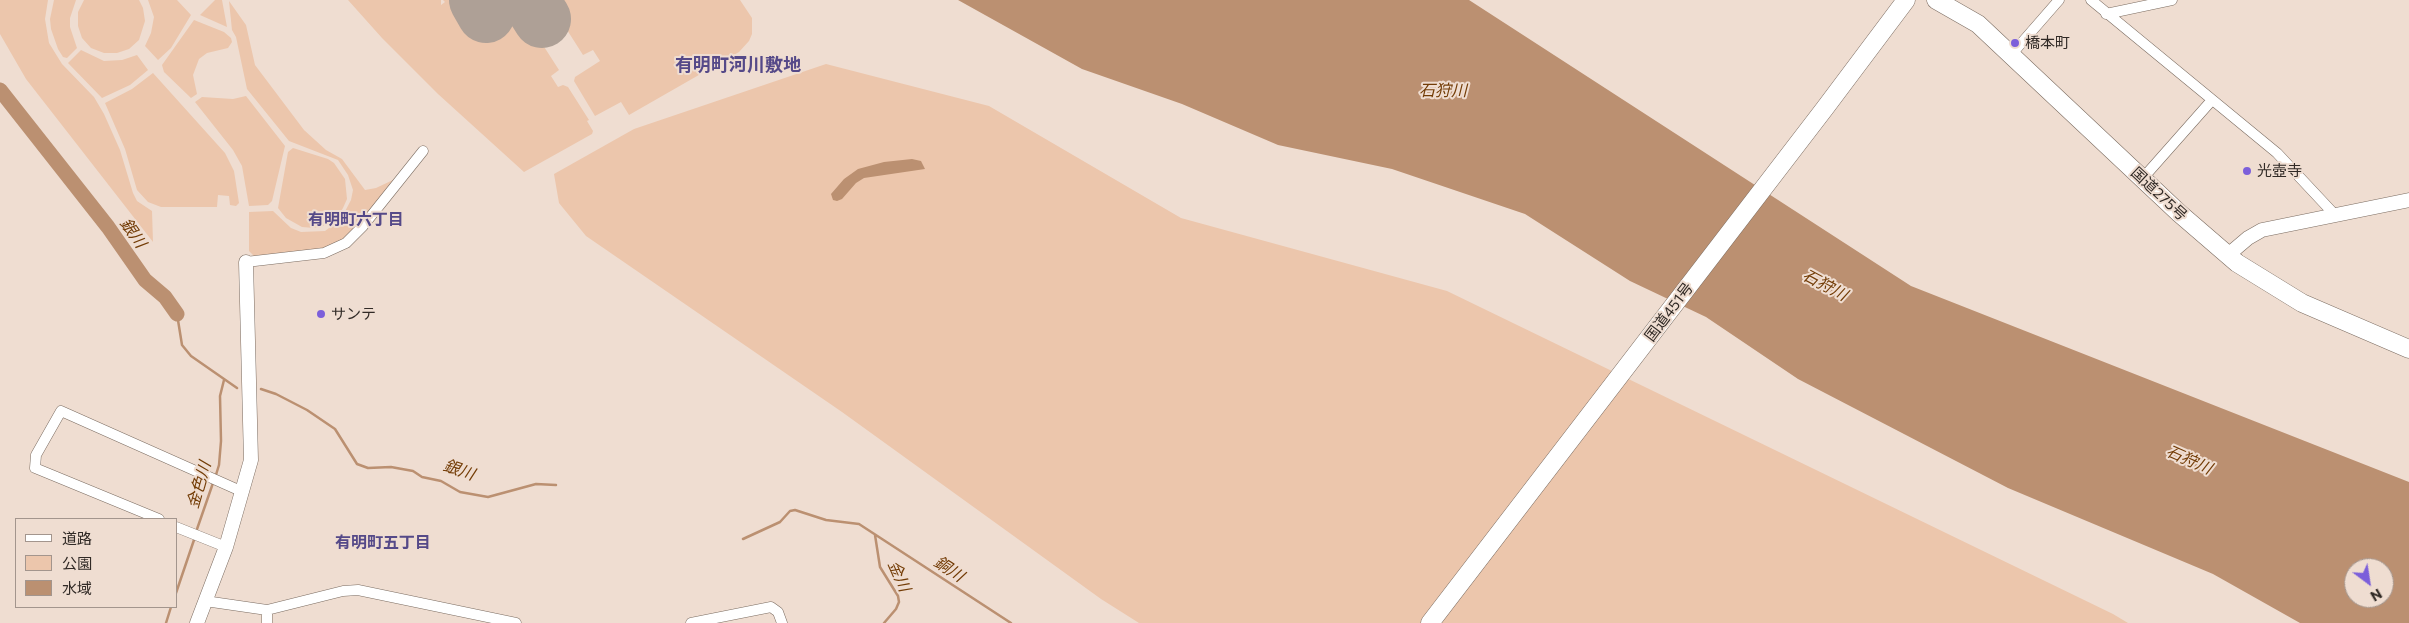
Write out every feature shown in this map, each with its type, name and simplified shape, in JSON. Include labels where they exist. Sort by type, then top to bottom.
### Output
[{"type":"highway","name":"国道451号","points":[[1430,623],[1906,0]]},
{"type":"highway","name":"国道275号","points":[[1936,0],[1978,24],[2143,178],[2228,255],[2258,278],[2302,303],[2409,350]]},
{"type":"street","points":[[2011,55],[2059,0]]},
{"type":"street","points":[[2091,0],[2277,153],[2335,215]]},
{"type":"street","points":[[2106,14],[2172,0]]},
{"type":"street","points":[[2143,178],[2212,100]]},
{"type":"street","points":[[197,623],[226,547],[251,460],[246,262],[324,253],[346,243],[363,226],[423,151]]},
{"type":"street","points":[[2228,255],[2248,238],[2262,230],[2409,200]]},
{"type":"street","points":[[157,518],[35,468],[36,455],[61,411],[243,492]]},
{"type":"street","points":[[178,527],[226,547]]},
{"type":"street","points":[[206,601],[267,610],[343,591],[358,590],[516,623]]},
{"type":"street","points":[[691,623],[771,608],[778,612],[782,623]]},
{"type":"street","points":[[267,610],[268,623]]},
{"type":"green space","points":[[0,0],[48,0],[45,19],[49,43],[62,64],[94,97],[104,114],[120,150],[133,193],[137,201],[152,211],[153,242],[26,79],[0,34]]},
{"type":"green space","points":[[54,0],[76,0],[70,18],[70,27],[77,48],[67,58],[63,57],[58,49],[51,29],[50,19]]},
{"type":"green space","points":[[84,0],[139,0],[143,8],[145,21],[139,40],[129,49],[117,53],[104,53],[91,48],[82,38],[78,26],[78,12]]},
{"type":"green space","points":[[148,0],[177,0],[191,15],[171,48],[158,60],[145,46],[151,33],[154,17]]},
{"type":"green space","points":[[215,0],[222,0],[227,27],[200,15]]},
{"type":"green space","points":[[348,0],[441,0],[441,5],[445,2],[443,0],[514,0],[559,70],[551,76],[558,87],[563,85],[568,87],[589,120],[587,121],[593,131],[592,134],[524,172],[438,94],[382,38]]},
{"type":"green space","points":[[520,0],[544,0],[558,22],[555,36],[541,33]]},
{"type":"green space","points":[[548,0],[740,0],[752,18],[752,34],[749,41],[739,52],[629,115],[621,102],[595,116],[574,81],[575,77],[600,61],[593,50],[583,55]]},
{"type":"green space","points":[[229,1],[246,25],[255,65],[304,130],[326,150],[342,159],[365,190],[376,188],[395,179],[352,233],[323,249],[256,258],[249,251],[249,212],[273,211],[291,228],[301,232],[325,231],[341,219],[351,200],[353,190],[348,175],[338,160],[289,141],[247,89],[236,37],[232,30]]},
{"type":"green space","points":[[194,20],[224,32],[231,38],[232,42],[228,48],[207,53],[199,59],[193,75],[197,94],[191,98],[164,72],[162,65]]},
{"type":"green space","points":[[81,50],[104,61],[122,60],[137,55],[148,70],[130,85],[102,98],[68,63]]},
{"type":"green space","points":[[826,64],[989,106],[1181,218],[1447,291],[2113,614],[2128,623],[1139,623],[1101,599],[842,412],[586,236],[559,203],[554,174],[634,129]]},
{"type":"green space","points":[[153,73],[225,153],[234,171],[239,203],[236,206],[230,205],[229,196],[218,195],[217,207],[161,207],[148,202],[137,190],[125,149],[105,103],[132,89]]},
{"type":"green space","points":[[246,96],[285,146],[272,201],[268,205],[249,206],[242,166],[233,150],[195,102],[202,97],[233,99]]},
{"type":"green space","points":[[293,148],[328,159],[334,163],[345,179],[347,199],[343,208],[338,216],[323,226],[314,228],[302,227],[286,218],[278,208],[288,152]]},
{"type":"water","name":"石狩川","points":[[958,0],[1469,0],[1911,286],[2409,482],[2409,623],[2300,623],[2213,574],[2008,488],[1798,379],[1706,317],[1630,281],[1525,214],[1392,169],[1278,145],[1182,104],[1082,69]]},
{"type":"water","points":[[912,159],[921,161],[925,169],[864,178],[856,183],[842,199],[833,200],[831,194],[844,179],[858,169],[884,162]]},
{"type":"waterway","name":"銀川","points":[[0,90],[108,227],[145,280],[165,297],[177,314]]},
{"type":"waterway","name":"銀川","points":[[177,314],[182,345],[191,356],[237,388]]},
{"type":"waterway","name":"金色川","points":[[215,478],[219,465],[221,441],[220,396],[224,380]]},
{"type":"waterway","name":"銀川","points":[[261,389],[276,394],[307,410],[335,429],[357,464],[368,468],[391,467],[413,471],[422,477],[441,481],[460,492],[488,497],[536,484],[556,485]]},
{"type":"waterway","name":"金色川","points":[[196,532],[213,483]]},
{"type":"waterway","name":"銅川","points":[[743,539],[780,522],[790,511],[795,510],[826,520],[859,524],[1011,623]]},
{"type":"waterway","name":"金川","points":[[875,535],[880,567],[898,596],[899,602],[896,609],[884,623]]},
{"type":"waterway","name":"金色川","points":[[178,587],[195,537]]},
{"type":"waterway","name":"金色川","points":[[166,623],[171,608]]},
{"type":"runway","points":[[478,0],[486,14]]},
{"type":"runway","points":[[530,0],[542,19]]},
{"type":"place","name":"橋本町","points":[[2015,43]]},
{"type":"place","name":"光壺寺","points":[[2247,171]]},
{"type":"place","name":"サンテ","points":[[321,314]]},
{"type":"district","name":"有明町河川敷地","points":[[738,65]]},
{"type":"district","name":"有明町六丁目","points":[[356,220]]},
{"type":"district","name":"有明町五丁目","points":[[383,543]]}]
